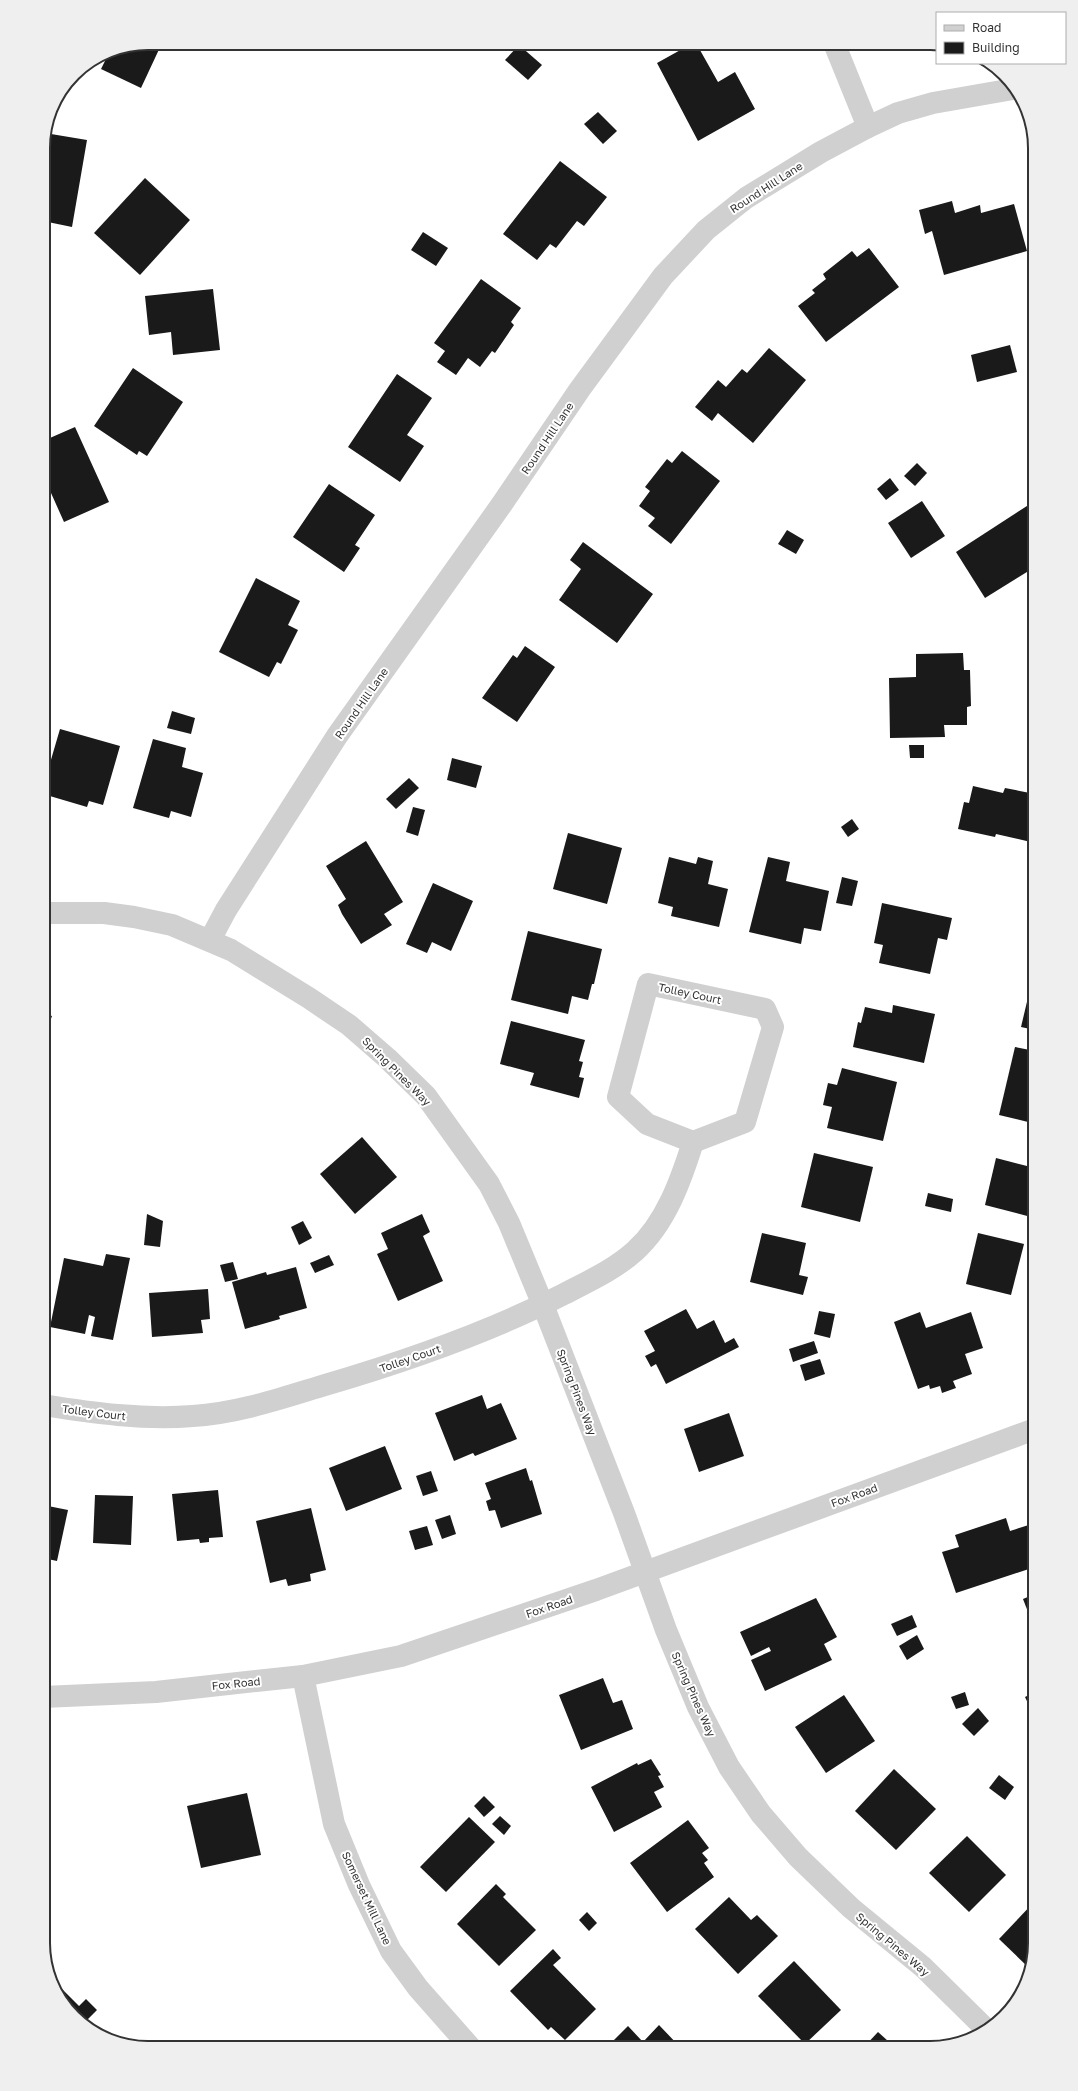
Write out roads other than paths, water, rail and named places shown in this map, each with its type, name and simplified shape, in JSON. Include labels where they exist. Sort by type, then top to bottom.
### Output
[{"type":"street","points":[[837,50],[868,127]]},
{"type":"street","name":"Round Hill Lane","points":[[210,940],[226,910],[338,736],[502,504],[580,389],[663,276],[706,230],[746,198],[821,152],[898,113],[933,103],[1009,90]]},
{"type":"street","name":"Spring Pines Way","points":[[50,913],[104,913],[134,916],[172,925],[231,950],[349,1025],[387,1058],[426,1096],[489,1184],[509,1223],[543,1305],[621,1506],[666,1630],[698,1707],[729,1768],[761,1814],[798,1857],[851,1908],[923,1967],[983,2026]]},
{"type":"street","name":"Tolley Court","points":[[648,984],[766,1009],[772,1027],[745,1122],[693,1142],[647,1124],[618,1097],[648,984]]},
{"type":"street","name":"Tolley Court","points":[[50,1406],[96,1414],[144,1417],[193,1416],[244,1409],[357,1376],[462,1340],[543,1305],[613,1269],[636,1250],[656,1226],[672,1197],[683,1174],[693,1142]]},
{"type":"street","name":"Fox Road","points":[[50,1697],[156,1692],[303,1676],[401,1656],[644,1572],[1028,1432]]},
{"type":"street","name":"Somerset Mill Lane","points":[[303,1676],[334,1824],[359,1886],[392,1951],[418,1988],[465,2041]]}]
